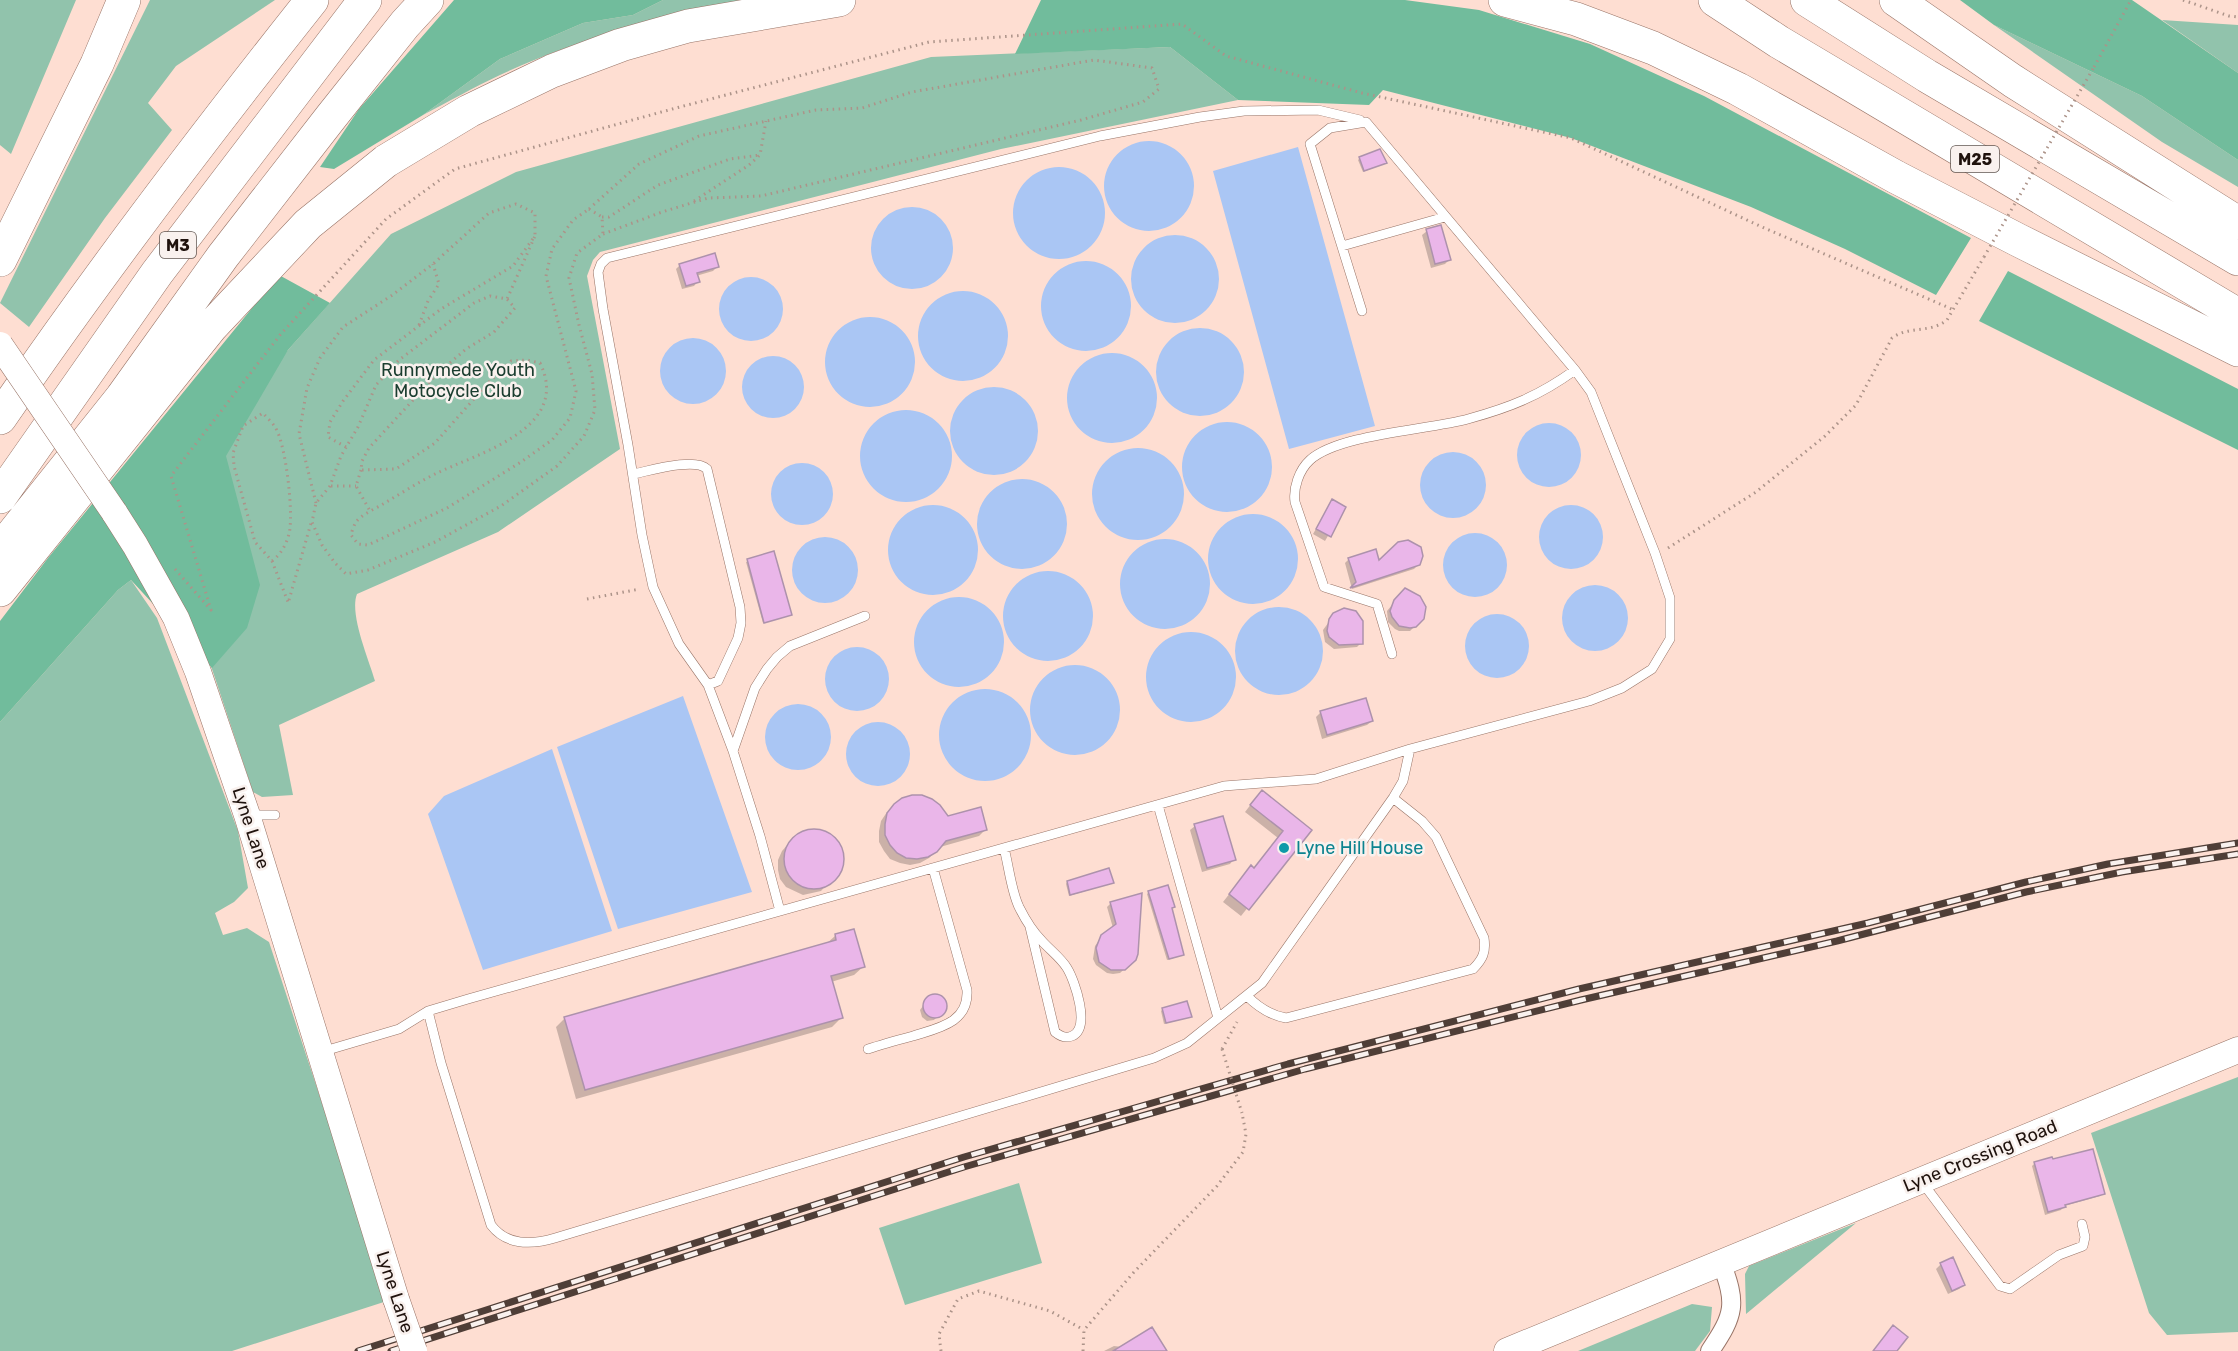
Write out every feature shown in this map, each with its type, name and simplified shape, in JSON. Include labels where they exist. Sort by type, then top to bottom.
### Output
[{"type":"highway","points":[[0,260],[97,64],[124,0]]},
{"type":"highway","name":"M3","points":[[0,418],[75,312],[198,147],[312,0]]},
{"type":"highway","name":"M3","points":[[0,497],[157,273],[365,0]]},
{"type":"highway","points":[[0,550],[122,397],[223,256],[405,24],[427,0]]},
{"type":"highway","points":[[0,590],[211,327],[308,224],[386,161],[469,111],[552,71],[621,45],[688,26],[839,0]]},
{"type":"highway","points":[[1505,0],[1576,19],[1653,48],[1738,89],[1896,177],[2007,235],[2238,350]]},
{"type":"highway","name":"M25","points":[[1715,0],[1789,48],[2238,315]]},
{"type":"highway","name":"M25","points":[[1807,0],[1927,76],[2238,259]]},
{"type":"highway","points":[[1896,0],[2013,81],[2238,223]]},
{"type":"street","name":"Lyne Lane","points":[[0,345],[114,512],[176,618],[198,672],[247,814],[414,1351]]},
{"type":"street","name":"Lyne Crossing Road","points":[[1508,1351],[2238,1050]]},
{"type":"street","points":[[1710,1351],[1723,1332],[1732,1301],[1732,1293],[1721,1262]]},
{"type":"lane","points":[[320,1052],[399,1029],[428,1011],[1224,786],[1316,778],[1410,749],[1589,701],[1622,688],[1652,669],[1670,639],[1670,598],[1655,553],[1591,392],[1575,369],[1366,122],[1318,110],[1244,111],[1200,117],[1100,136],[607,258],[601,264],[597,272],[642,536],[653,587],[679,644],[708,685],[733,751],[760,836],[780,911]]},
{"type":"lane","points":[[1362,311],[1310,144],[1330,128],[1366,122]]},
{"type":"lane","points":[[1342,246],[1445,218]]},
{"type":"lane","points":[[1392,654],[1377,604],[1324,587],[1294,502],[1293,493],[1305,467],[1309,461],[1325,451],[1345,444],[1465,420],[1510,407],[1549,389],[1575,369]]},
{"type":"lane","points":[[633,474],[692,463],[704,465],[707,469],[740,607],[741,624],[738,638],[724,671],[718,681],[708,685]]},
{"type":"lane","points":[[733,751],[756,688],[766,669],[777,657],[790,646],[865,616]]},
{"type":"lane","points":[[428,1011],[441,1063],[491,1225],[498,1234],[508,1240],[531,1243],[555,1238],[1154,1058],[1187,1043],[1247,996],[1274,967],[1393,798],[1403,781],[1410,749]]},
{"type":"lane","points":[[1247,996],[1258,1007],[1286,1018],[1473,969],[1482,960],[1485,948],[1484,938],[1436,837],[1422,821],[1393,798]]},
{"type":"lane","points":[[1158,805],[1218,1018]]},
{"type":"lane","points":[[247,814],[275,815]]},
{"type":"lane","points":[[1004,848],[1017,903],[1030,927],[1066,967],[1074,984],[1080,1005],[1081,1026],[1079,1031],[1071,1036],[1062,1037],[1055,1032],[1030,927]]},
{"type":"lane","points":[[868,1048],[945,1027],[957,1018],[966,1006],[968,990],[933,868]]},
{"type":"lane","points":[[1921,1180],[2000,1286],[2010,1289],[2060,1255],[2083,1246],[2085,1237],[2082,1224]]},
{"type":"path","points":[[1655,553],[1675,545],[1756,492],[1826,436],[1856,405],[1892,338],[1902,330],[1938,327],[1947,320],[2131,0]]},
{"type":"path","points":[[2185,0],[2238,17]]},
{"type":"path","points":[[174,568],[211,610],[171,476],[280,335],[378,227],[455,169],[929,42],[1182,24],[1226,56],[1362,93],[1571,138],[1762,227],[1954,310]]},
{"type":"path","points":[[312,522],[322,545],[346,574],[368,570],[435,542],[501,507],[557,466],[584,436],[595,410],[592,374],[569,278],[577,253],[603,234],[708,198],[761,196],[1081,120],[1143,102],[1159,89],[1152,68],[1094,60],[912,92],[861,108],[816,110],[699,136],[672,147],[639,164],[589,209],[573,220],[552,249],[546,276],[576,391],[570,418],[552,440],[447,508],[368,544],[358,544],[351,535],[356,522],[370,512],[435,474],[513,437],[531,424],[541,413],[547,392],[546,375],[540,363],[527,360],[511,361],[488,383],[435,444],[396,469],[362,470]]},
{"type":"path","points":[[689,204],[749,165],[760,155],[766,121]]},
{"type":"path","points":[[589,209],[602,217],[609,216],[658,185],[730,159],[760,155]]},
{"type":"path","points":[[272,561],[280,554],[289,535],[292,521],[288,498],[289,474],[276,428],[262,413],[243,426],[233,453],[234,466],[255,542],[272,561],[288,602],[316,502],[299,434],[307,388],[320,358],[343,327],[392,296],[433,264],[489,213],[516,204],[535,213],[535,236],[507,300]]},
{"type":"path","points":[[602,217],[603,234]]},
{"type":"path","points":[[346,447],[328,437],[330,422],[343,400],[374,360],[441,309],[513,266],[535,236]]},
{"type":"path","points":[[419,326],[428,301],[439,284],[433,264]]},
{"type":"path","points":[[316,502],[330,486],[341,456],[358,427],[376,385],[399,360],[474,303],[490,296],[507,300],[515,308],[494,332],[466,349],[437,374],[369,448],[362,461],[362,470],[356,486],[370,512]]},
{"type":"path","points":[[330,486],[356,486]]},
{"type":"path","points":[[587,599],[653,587]]},
{"type":"path","points":[[1083,1351],[1084,1330],[1134,1272],[1217,1186],[1243,1152],[1246,1134],[1242,1113],[1222,1049]]},
{"type":"path","points":[[941,1351],[939,1334],[958,1299],[979,1291],[1050,1311],[1084,1330]]},
{"type":"green space","points":[[0,0],[76,0],[11,154],[0,145]]},
{"type":"green space","points":[[150,0],[275,0],[176,66],[148,103],[172,130],[105,218],[29,327],[0,303]]},
{"type":"green space","points":[[454,0],[663,0],[633,15],[583,23],[500,59],[423,115],[334,169],[320,167],[359,109]]},
{"type":"green space","points":[[663,0],[744,0],[619,30],[588,40],[528,62],[423,115],[500,59],[583,23],[633,15]]},
{"type":"green space","points":[[1041,0],[1405,0],[1479,10],[1590,44],[1704,96],[1971,238],[1936,295],[1845,249],[1751,207],[1571,138],[1383,90],[1369,105],[1238,100],[1170,47],[1015,54]]},
{"type":"green space","points":[[1960,0],[2132,0],[2238,73],[2238,160],[2142,96],[1994,25]]},
{"type":"green space","points":[[2162,20],[2238,25],[2238,73]]},
{"type":"green space","points":[[1994,25],[2142,96],[2238,160],[2238,187],[2162,142]]},
{"type":"green space","name":"Runnymede Youth Motocycle Club","points":[[1170,47],[1238,100],[1001,149],[600,252],[593,260],[587,276],[620,449],[498,532],[357,594],[355,603],[358,625],[375,681],[279,725],[293,795],[262,797],[253,792],[205,648],[188,472],[288,350],[391,234],[516,172],[931,57]]},
{"type":"green space","points":[[2008,271],[2238,389],[2238,450],[1979,321]]},
{"type":"green space","points":[[279,275],[330,303],[288,350],[226,456],[260,585],[247,628],[212,668],[131,580],[118,590],[0,722],[0,621],[48,558]]},
{"type":"green space","points":[[131,580],[157,618],[238,831],[248,888],[234,902],[215,913],[223,935],[247,928],[269,942],[387,1301],[232,1351],[0,1351],[0,722],[118,590]]},
{"type":"green space","points":[[2238,1077],[2238,1332],[2167,1335],[2149,1313],[2091,1133]]},
{"type":"green space","points":[[1019,1183],[1042,1263],[905,1305],[879,1228]]},
{"type":"green space","points":[[1856,1223],[1746,1314],[1745,1274],[1749,1266]]},
{"type":"green space","points":[[1692,1304],[1712,1307],[1710,1331],[1695,1351],[1578,1351]]},
{"type":"water","points":[[1149,141],[1166,145],[1181,154],[1190,169],[1194,186],[1190,203],[1181,218],[1166,227],[1149,231],[1132,227],[1117,218],[1108,203],[1104,186],[1108,169],[1117,154],[1132,145]]},
{"type":"water","points":[[1298,147],[1375,426],[1289,449],[1213,171]]},
{"type":"water","points":[[1059,167],[1077,171],[1091,181],[1101,195],[1105,213],[1101,231],[1091,245],[1077,255],[1059,259],[1041,255],[1027,245],[1017,231],[1013,213],[1017,195],[1027,181],[1041,171]]},
{"type":"water","points":[[912,207],[928,210],[941,219],[950,232],[953,248],[950,264],[941,277],[928,286],[912,289],[896,286],[883,277],[874,264],[871,248],[874,232],[883,219],[896,210]]},
{"type":"water","points":[[1175,235],[1192,238],[1206,248],[1216,262],[1219,279],[1216,296],[1206,310],[1192,320],[1175,323],[1158,320],[1144,310],[1134,296],[1131,279],[1134,262],[1144,248],[1158,238]]},
{"type":"water","points":[[1086,261],[1103,264],[1118,274],[1128,289],[1131,306],[1128,323],[1118,338],[1103,348],[1086,351],[1069,348],[1054,338],[1044,323],[1041,306],[1044,289],[1054,274],[1069,264]]},
{"type":"water","points":[[751,277],[769,283],[777,291],[783,309],[777,327],[769,335],[751,341],[733,335],[725,327],[719,309],[725,291],[733,283]]},
{"type":"water","points":[[963,291],[980,295],[995,304],[1004,319],[1008,336],[1004,353],[995,368],[980,377],[963,381],[946,377],[931,368],[922,353],[918,336],[922,319],[931,304],[946,295]]},
{"type":"water","points":[[870,317],[887,320],[902,330],[912,345],[915,362],[912,379],[902,394],[887,404],[870,407],[853,404],[838,394],[828,379],[825,362],[828,345],[838,330],[853,320]]},
{"type":"water","points":[[1200,328],[1225,335],[1237,347],[1244,372],[1237,397],[1225,409],[1200,416],[1175,409],[1163,397],[1156,372],[1163,347],[1175,335]]},
{"type":"water","points":[[693,338],[706,341],[716,348],[723,358],[726,371],[723,384],[716,394],[706,401],[693,404],[680,401],[670,394],[663,384],[660,371],[663,358],[670,348],[680,341]]},
{"type":"water","points":[[1112,353],[1129,357],[1144,366],[1153,381],[1157,398],[1153,415],[1144,430],[1129,439],[1112,443],[1095,439],[1080,430],[1071,415],[1067,398],[1071,381],[1080,366],[1095,357]]},
{"type":"water","points":[[767,356],[779,356],[795,365],[802,375],[804,387],[802,399],[795,409],[779,418],[767,418],[756,413],[747,404],[742,393],[742,381],[747,370],[756,361]]},
{"type":"water","points":[[994,387],[1011,390],[1025,400],[1035,414],[1038,431],[1035,448],[1025,462],[1011,472],[994,475],[977,472],[963,462],[953,448],[950,431],[953,414],[963,400],[977,390]]},
{"type":"water","points":[[906,410],[932,418],[944,430],[952,456],[944,482],[932,494],[906,502],[880,494],[868,482],[860,456],[868,430],[880,418]]},
{"type":"water","points":[[1227,422],[1244,425],[1259,435],[1269,450],[1272,467],[1269,484],[1259,499],[1244,509],[1227,512],[1210,509],[1195,499],[1185,484],[1182,467],[1185,450],[1195,435],[1210,425]]},
{"type":"water","points":[[1543,423],[1555,423],[1572,432],[1579,443],[1581,455],[1579,467],[1572,478],[1555,487],[1543,487],[1531,482],[1522,473],[1517,461],[1517,449],[1522,437],[1531,428]]},
{"type":"water","points":[[1138,448],[1156,452],[1170,462],[1180,476],[1184,494],[1180,512],[1170,526],[1156,536],[1138,540],[1120,536],[1106,526],[1096,512],[1092,494],[1096,476],[1106,462],[1120,452]]},
{"type":"water","points":[[1446,452],[1460,452],[1472,457],[1481,466],[1486,485],[1484,498],[1477,509],[1460,518],[1446,518],[1434,513],[1425,504],[1420,492],[1420,478],[1425,466],[1434,457]]},
{"type":"water","points":[[796,463],[808,463],[824,472],[831,482],[833,494],[831,506],[824,516],[808,525],[796,525],[785,520],[776,511],[771,500],[771,488],[776,477],[785,468]]},
{"type":"water","points":[[1022,479],[1039,483],[1054,492],[1063,507],[1067,524],[1063,541],[1054,556],[1039,565],[1022,569],[1005,565],[990,556],[981,541],[977,524],[981,507],[990,492],[1005,483]]},
{"type":"water","points":[[933,505],[950,509],[965,518],[974,533],[978,550],[974,567],[965,582],[950,591],[933,595],[916,591],[901,582],[892,567],[888,550],[892,533],[901,518],[916,509]]},
{"type":"water","points":[[1565,505],[1577,505],[1594,514],[1601,525],[1603,537],[1601,549],[1594,560],[1577,569],[1565,569],[1553,564],[1544,555],[1539,543],[1539,531],[1544,519],[1553,510]]},
{"type":"water","points":[[1253,514],[1270,517],[1285,527],[1295,542],[1298,559],[1295,576],[1285,591],[1270,601],[1253,604],[1236,601],[1221,591],[1211,576],[1208,559],[1211,542],[1221,527],[1236,517]]},
{"type":"water","points":[[1475,533],[1493,539],[1501,547],[1507,565],[1501,583],[1493,591],[1475,597],[1457,591],[1449,583],[1443,565],[1449,547],[1457,539]]},
{"type":"water","points":[[825,537],[838,540],[848,547],[855,557],[858,570],[855,583],[848,593],[838,600],[825,603],[812,600],[802,593],[795,583],[792,570],[795,557],[802,547],[812,540]]},
{"type":"water","points":[[1165,539],[1182,543],[1197,552],[1206,567],[1210,584],[1206,601],[1197,616],[1182,625],[1165,629],[1148,625],[1133,616],[1124,601],[1120,584],[1124,567],[1133,552],[1148,543]]},
{"type":"water","points":[[1048,571],[1073,579],[1085,591],[1093,616],[1085,641],[1073,653],[1048,661],[1023,653],[1011,641],[1003,616],[1011,591],[1023,579]]},
{"type":"water","points":[[1595,585],[1608,588],[1618,595],[1625,605],[1628,618],[1625,631],[1618,641],[1608,648],[1595,651],[1582,648],[1572,641],[1565,631],[1562,618],[1565,605],[1572,595],[1582,588]]},
{"type":"water","points":[[950,597],[968,597],[984,604],[997,617],[1004,633],[1004,651],[997,667],[984,680],[968,687],[950,687],[934,680],[921,667],[914,651],[914,633],[921,617],[934,604]]},
{"type":"water","points":[[1270,607],[1288,607],[1304,614],[1316,626],[1323,642],[1323,660],[1316,676],[1304,688],[1288,695],[1270,695],[1254,688],[1242,676],[1235,660],[1235,642],[1242,626],[1254,614]]},
{"type":"water","points":[[1497,614],[1515,620],[1523,628],[1529,646],[1523,664],[1515,672],[1497,678],[1479,672],[1471,664],[1465,646],[1471,628],[1479,620]]},
{"type":"water","points":[[1191,632],[1208,635],[1223,645],[1233,660],[1236,677],[1233,694],[1223,709],[1208,719],[1191,722],[1174,719],[1159,709],[1149,694],[1146,677],[1149,660],[1159,645],[1174,635]]},
{"type":"water","points":[[851,647],[863,647],[880,656],[887,667],[889,679],[887,691],[880,702],[863,711],[851,711],[839,706],[830,697],[825,685],[825,673],[830,661],[839,652]]},
{"type":"water","points":[[1075,665],[1092,668],[1107,678],[1117,693],[1120,710],[1117,727],[1107,742],[1092,752],[1075,755],[1058,752],[1043,742],[1033,727],[1030,710],[1033,693],[1043,678],[1058,668]]},
{"type":"water","points":[[985,689],[1003,692],[1018,702],[1028,717],[1031,735],[1028,753],[1018,768],[1003,778],[985,781],[967,778],[952,768],[942,753],[939,735],[942,717],[952,702],[967,692]]},
{"type":"water","points":[[683,696],[752,892],[618,929],[557,747]]},
{"type":"water","points":[[798,704],[811,707],[821,714],[828,724],[831,737],[828,750],[821,760],[811,767],[798,770],[785,767],[775,760],[768,750],[765,737],[768,724],[775,714],[785,707]]},
{"type":"water","points":[[878,722],[890,724],[901,731],[908,742],[910,754],[908,766],[901,777],[890,784],[878,786],[866,784],[855,777],[848,766],[846,754],[848,742],[855,731],[866,724]]},
{"type":"water","points":[[552,749],[612,931],[483,970],[428,814],[444,796]]},
{"type":"building","points":[[1380,149],[1387,163],[1364,171],[1359,157]]},
{"type":"building","points":[[1441,225],[1451,260],[1435,264],[1426,229]]},
{"type":"building","points":[[715,253],[719,267],[697,273],[700,282],[686,286],[679,264]]},
{"type":"building","points":[[1332,499],[1346,507],[1331,537],[1316,529]]},
{"type":"building","points":[[1408,540],[1421,547],[1423,556],[1420,565],[1350,588],[1356,582],[1348,558],[1376,549],[1379,560],[1398,542]]},
{"type":"building","points":[[774,551],[792,615],[764,623],[747,559]]},
{"type":"building","points":[[1405,588],[1420,596],[1426,607],[1424,619],[1416,627],[1399,626],[1390,611],[1394,600]]},
{"type":"building","points":[[1344,608],[1356,611],[1363,621],[1363,644],[1339,645],[1329,637],[1327,631],[1329,619],[1333,613]]},
{"type":"building","points":[[1366,698],[1373,721],[1327,735],[1320,711]]},
{"type":"building","name":"Lyne Hill House","points":[[1262,790],[1312,830],[1249,910],[1229,894],[1251,865],[1254,868],[1283,831],[1250,805]]},
{"type":"building","points":[[912,795],[922,795],[932,799],[948,816],[981,807],[987,830],[946,841],[937,852],[928,857],[906,858],[890,845],[885,835],[885,824],[887,813],[894,804]]},
{"type":"building","points":[[1223,816],[1236,860],[1207,868],[1194,824]]},
{"type":"building","points":[[814,829],[831,834],[839,842],[844,859],[839,876],[831,884],[814,889],[797,884],[789,876],[784,859],[789,842],[797,834]]},
{"type":"building","points":[[1109,868],[1114,883],[1070,895],[1067,881]]},
{"type":"building","points":[[1168,885],[1175,907],[1172,908],[1184,955],[1169,959],[1148,891]]},
{"type":"building","points":[[1142,893],[1136,960],[1125,970],[1111,970],[1099,962],[1096,948],[1101,935],[1116,924],[1110,902]]},
{"type":"building","points":[[854,929],[865,967],[831,976],[843,1018],[585,1090],[564,1017],[836,940],[835,934]]},
{"type":"building","points":[[935,994],[943,998],[947,1006],[943,1014],[935,1018],[927,1014],[923,1006],[927,998]]},
{"type":"building","points":[[1187,1001],[1192,1017],[1166,1023],[1162,1008]]},
{"type":"building","points":[[2093,1149],[2105,1194],[2048,1212],[2034,1162]]},
{"type":"building","points":[[1953,1257],[1965,1285],[1952,1291],[1940,1263]]},
{"type":"building","points":[[1893,1325],[1908,1337],[1897,1351],[1873,1351]]},
{"type":"building","points":[[1152,1327],[1167,1351],[1113,1351]]},
{"type":"railway","points":[[358,1351],[964,1157],[1288,1064],[1579,989],[1868,923],[2026,882],[2108,864],[2238,843]]},
{"type":"railway","points":[[391,1351],[964,1167],[1305,1069],[1581,1000],[1837,941],[2026,892],[2122,872],[2238,854]]},
{"type":"place","name":"Lyne Hill House","points":[[1284,848]]}]
